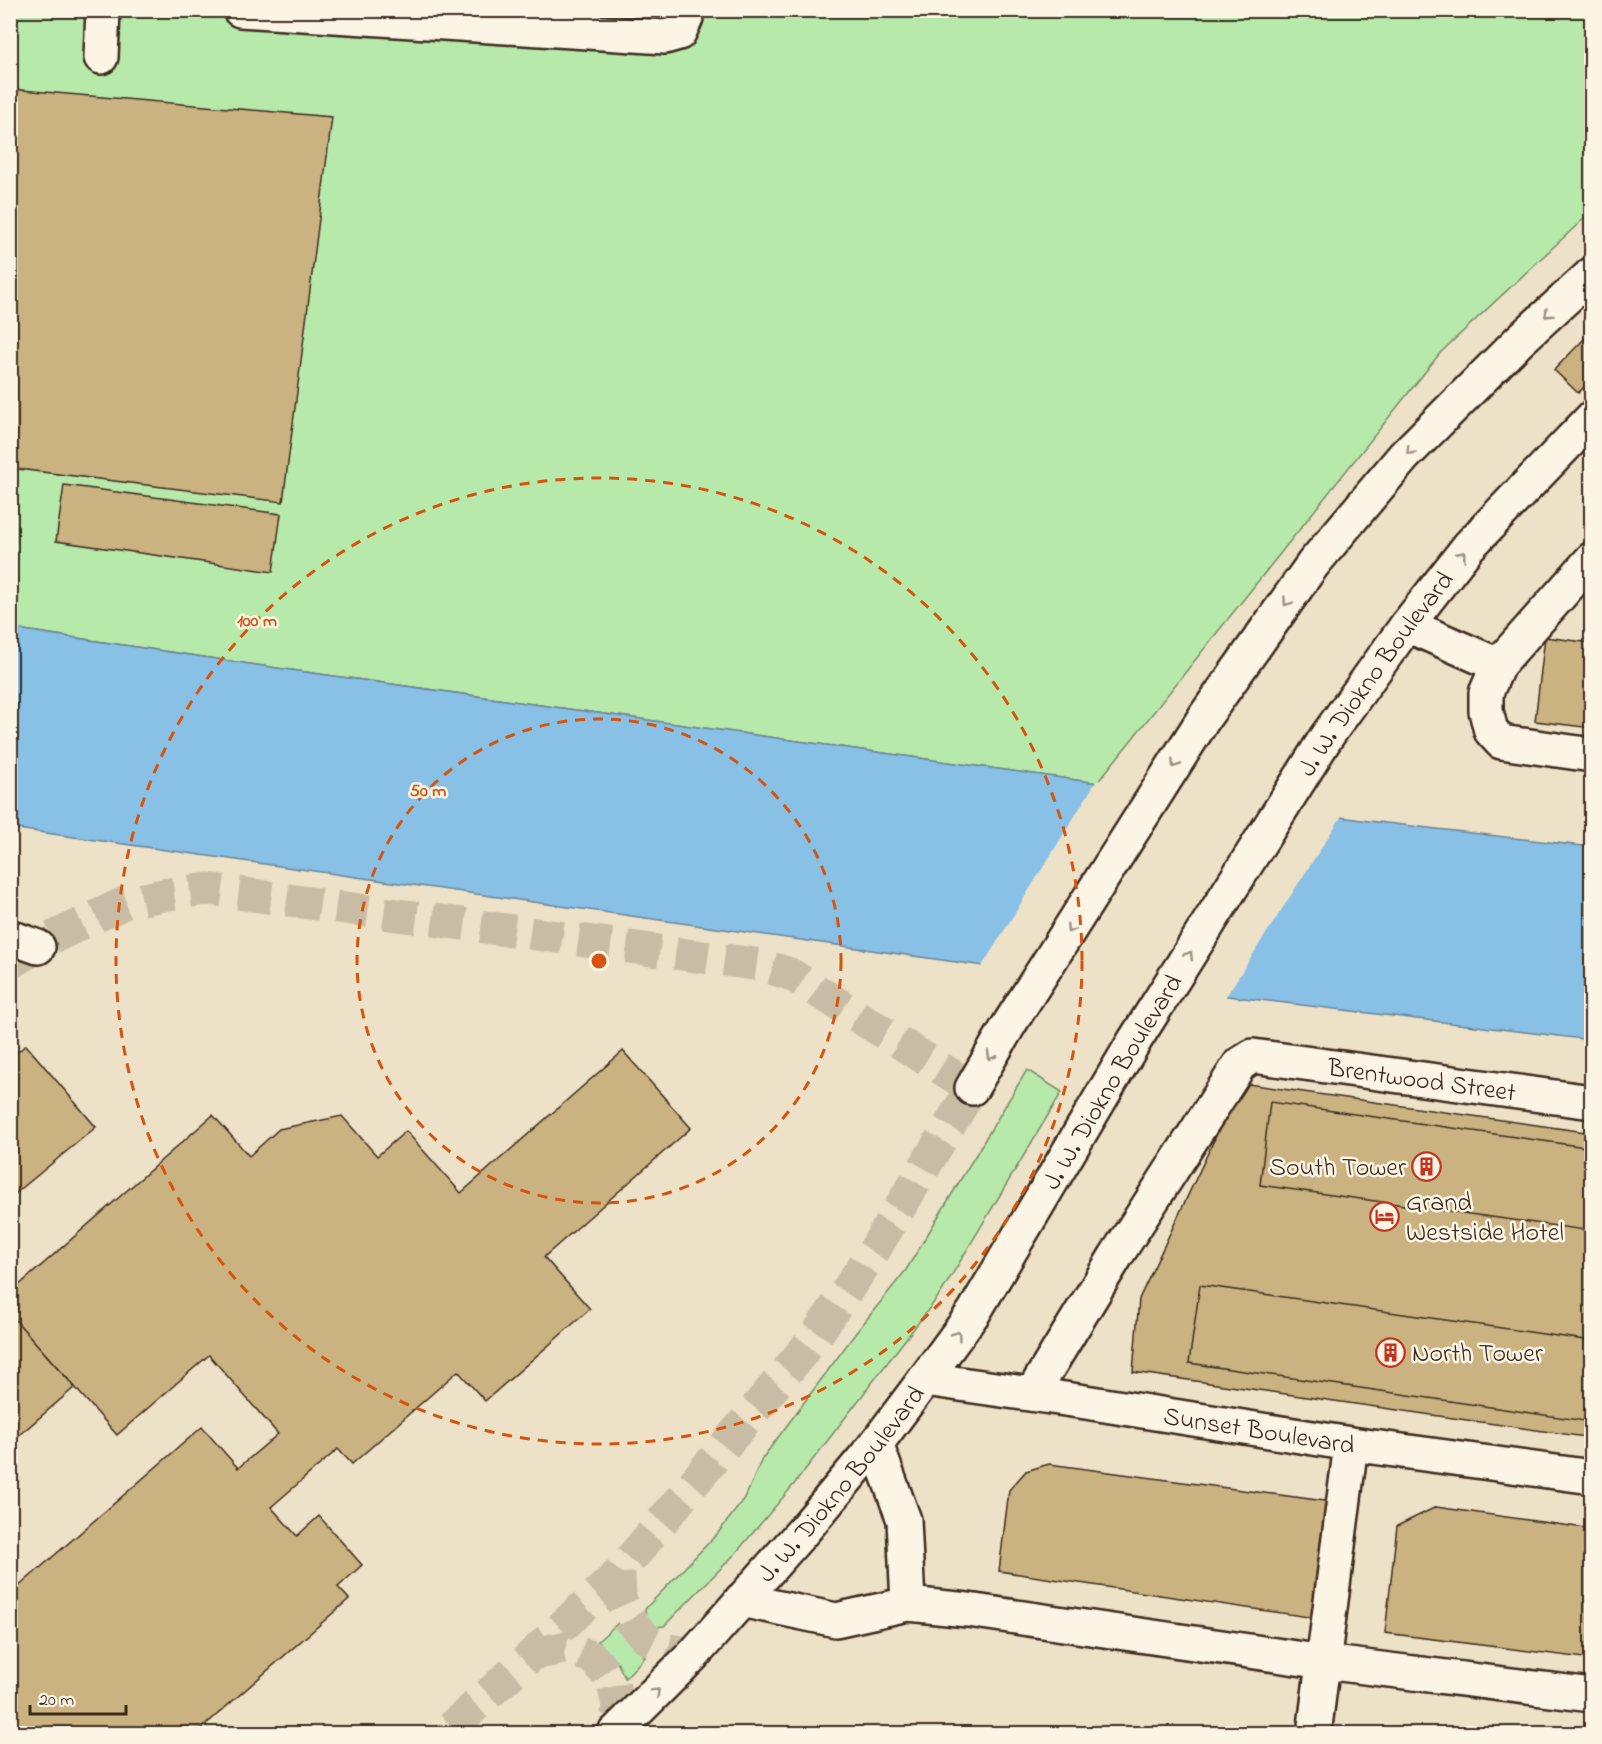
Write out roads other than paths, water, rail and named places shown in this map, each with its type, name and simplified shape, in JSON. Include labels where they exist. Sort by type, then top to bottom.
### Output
[{"type":"street","points":[[101,57],[104,10]]},
{"type":"street","points":[[240,10],[665,37],[679,33],[686,18],[686,10]]},
{"type":"street","points":[[972,1088],[1010,1023],[1206,715],[1313,564],[1404,456],[1519,341],[1592,274]]},
{"type":"street","name":"J. W. Diokno Boulevard","points":[[614,1734],[694,1654],[804,1530],[876,1444],[925,1379],[974,1312],[1135,1040],[1327,736],[1407,625],[1469,546],[1592,418]]},
{"type":"street","points":[[1592,559],[1498,666],[1486,693],[1486,711],[1491,731],[1501,742],[1592,754]]},
{"type":"street","points":[[1407,625],[1498,666]]},
{"type":"street","name":"Brentwood Street","points":[[1032,1394],[1116,1256],[1244,1060],[1253,1056],[1592,1102]]},
{"type":"street","name":"Sunset Boulevard","points":[[925,1379],[1351,1444],[1592,1477]]},
{"type":"street","points":[[876,1444],[904,1520],[908,1604]]},
{"type":"street","points":[[1314,1734],[1351,1444]]},
{"type":"street","points":[[741,1600],[836,1620],[908,1604],[968,1610],[1324,1662],[1592,1695]]},
{"type":"water","points":[[10,628],[277,668],[1369,821],[1591,847],[1591,1040],[1012,970],[11,828]]},
{"type":"tunnel","points":[[10,963],[52,938],[124,903],[208,889],[761,965],[790,974],[972,1088],[875,1249],[815,1337],[619,1573],[444,1734]]},
{"type":"tunnel","points":[[619,1573],[620,1598],[630,1621],[647,1639],[669,1650],[694,1654]]},
{"type":"tunnel","points":[[533,1654],[563,1648],[592,1657],[612,1680],[619,1709],[611,1734]]},
{"type":"place","name":"South Tower","points":[[1427,1166]]},
{"type":"place","name":"Grand Westside Hotel","points":[[1385,1216]]},
{"type":"place","name":"North Tower","points":[[1391,1352]]}]
